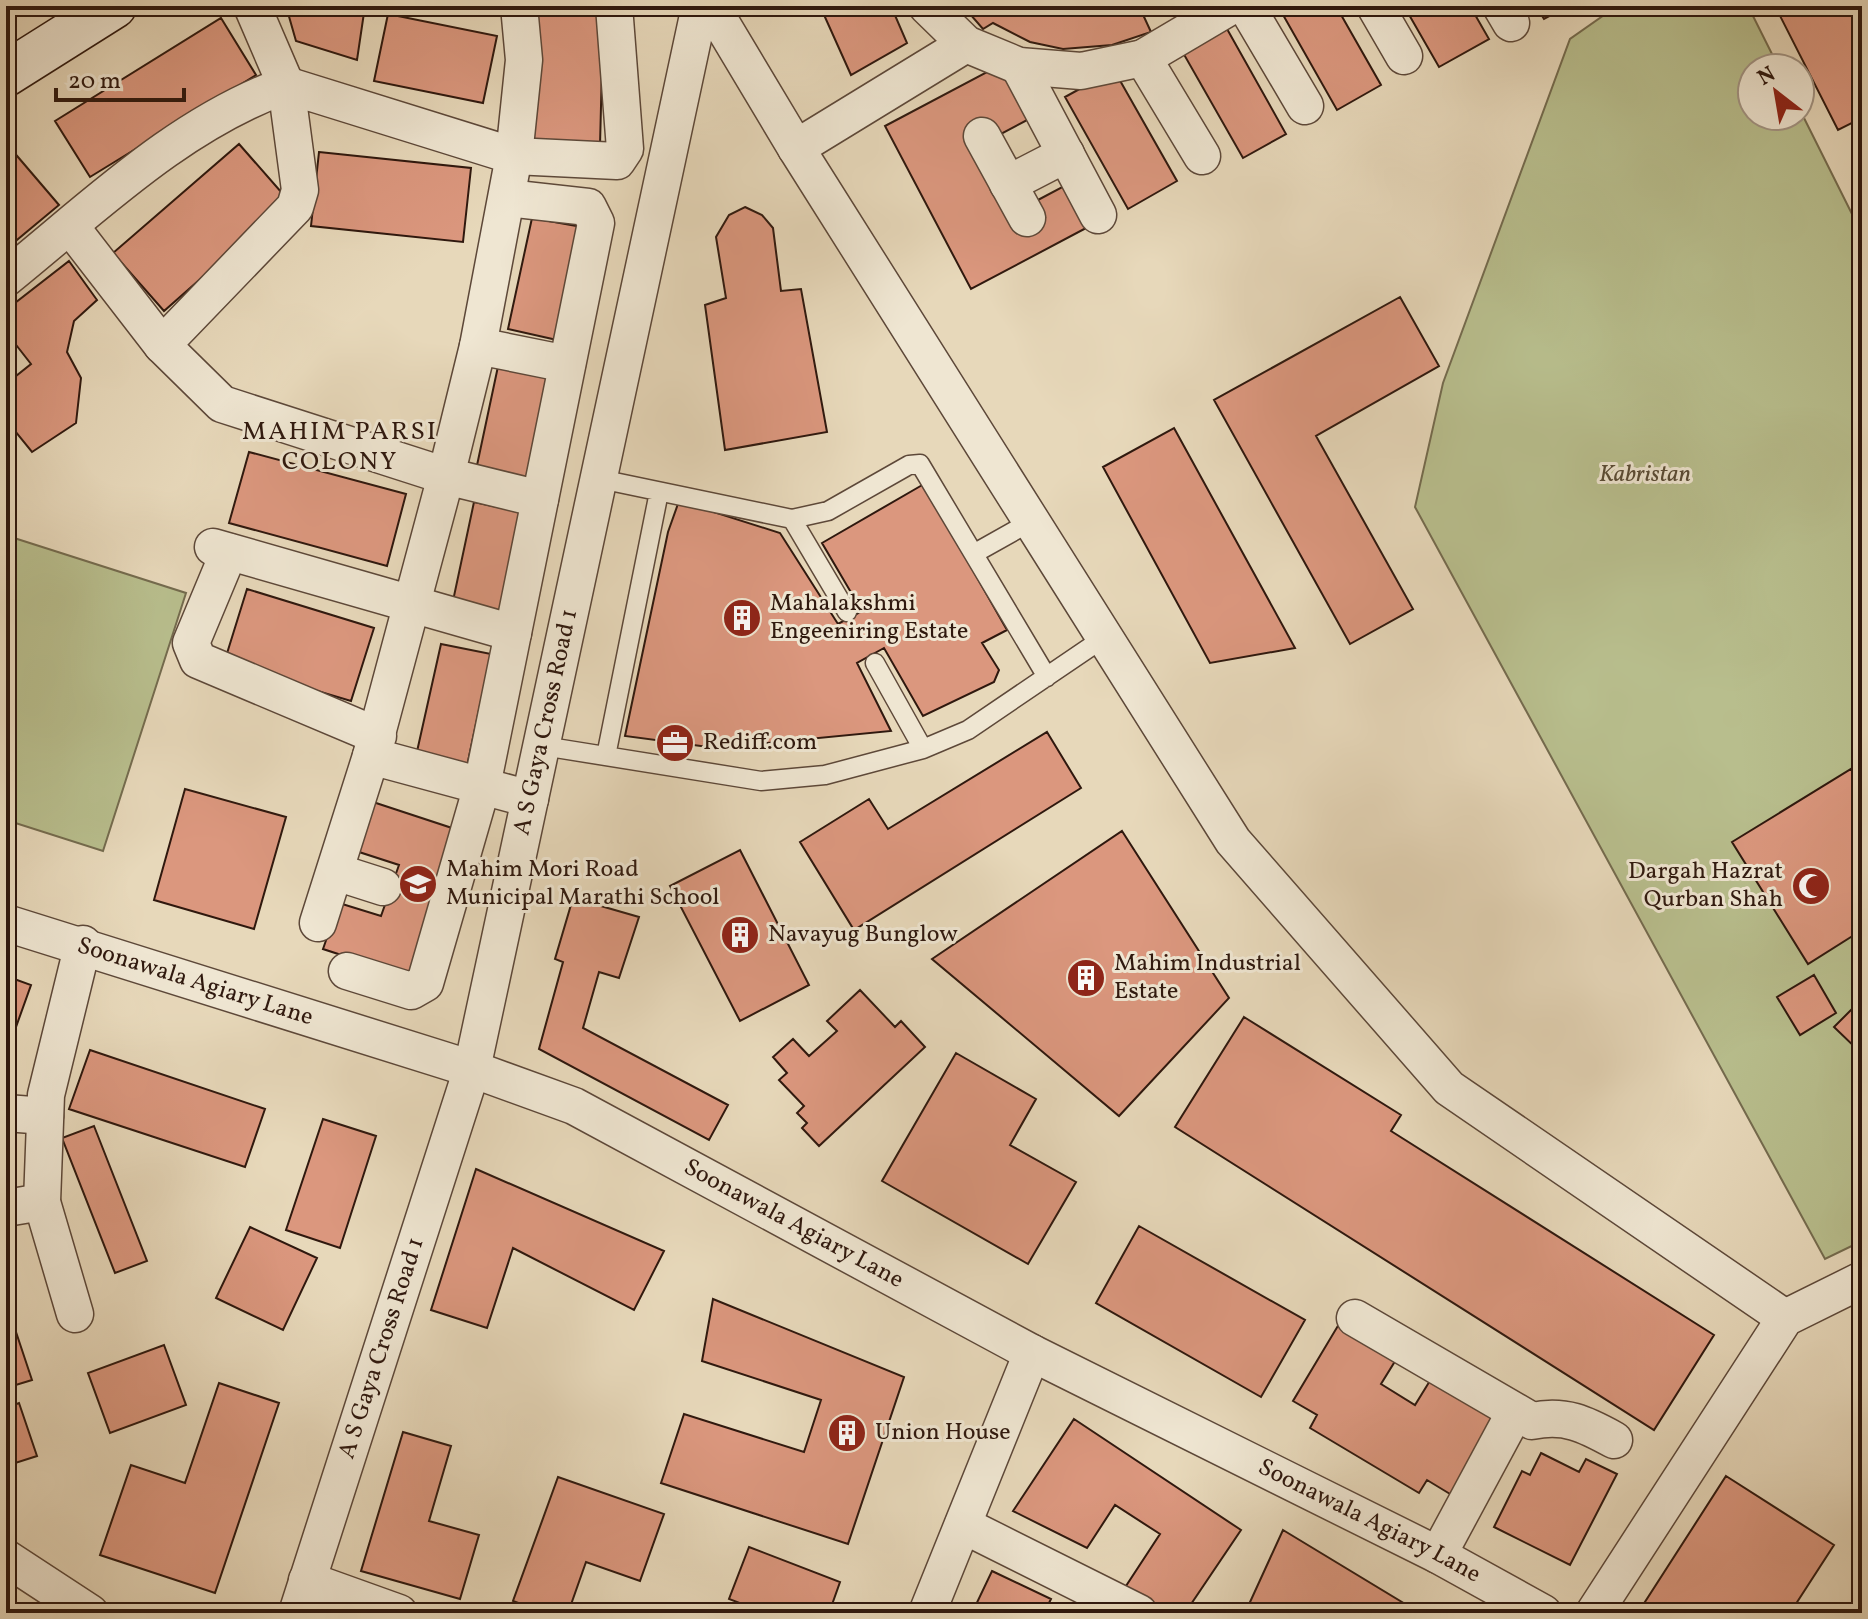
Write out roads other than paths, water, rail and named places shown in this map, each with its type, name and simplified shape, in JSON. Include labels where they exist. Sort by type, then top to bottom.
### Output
[{"type":"main road","points":[[6,74],[114,6]]},
{"type":"street","points":[[162,345],[295,207],[300,190],[286,85],[252,6]]},
{"type":"street","points":[[318,923],[414,608],[478,346],[514,156],[524,60],[519,6]]},
{"type":"street","points":[[6,278],[186,133],[243,100],[286,85],[514,156],[617,161],[623,156],[614,6]]},
{"type":"street","name":"A S Gaya Cross Road 1","points":[[302,1596],[472,1069],[700,6]]},
{"type":"street","points":[[711,6],[796,148],[1233,841],[1449,1088],[1785,1318]]},
{"type":"street","points":[[927,6],[966,44],[1019,66],[1081,71],[1143,58],[1186,18],[1231,6]]},
{"type":"street","points":[[1246,6],[1305,106]]},
{"type":"street","points":[[1375,6],[1404,56]]},
{"type":"street","points":[[796,148],[966,44]]},
{"type":"street","points":[[1143,58],[1202,156]]},
{"type":"street","points":[[1019,66],[1098,215]]},
{"type":"street","points":[[982,136],[1027,218]]},
{"type":"street","points":[[1008,184],[1066,154]]},
{"type":"street","points":[[347,971],[411,991],[425,983],[482,786],[595,216],[582,206],[507,198]]},
{"type":"street","points":[[70,226],[162,345],[222,404],[446,476],[540,499]]},
{"type":"street","points":[[478,346],[567,364]]},
{"type":"street","points":[[513,633],[414,608],[221,549],[191,643],[198,660],[374,746],[482,786],[530,799]]},
{"type":"street","points":[[336,872],[383,887]]},
{"type":"street","name":"Soonawala Agiary Lane","points":[[6,923],[83,944],[472,1069],[574,1106],[1032,1353],[1438,1555],[1543,1613]]},
{"type":"street","points":[[75,1314],[42,1202],[46,1095],[83,944]]},
{"type":"street","points":[[6,1113],[45,1116]]},
{"type":"street","points":[[6,1208],[42,1202]]},
{"type":"street","points":[[1594,1613],[1785,1318],[1862,1280]]},
{"type":"street","points":[[1355,1318],[1532,1421],[1555,1417],[1578,1421],[1614,1440]]},
{"type":"street","points":[[927,1613],[1032,1353]]},
{"type":"street","points":[[1438,1555],[1515,1412]]},
{"type":"street","points":[[963,1525],[1139,1613]]},
{"type":"street","points":[[6,1558],[90,1613]]},
{"type":"street","points":[[302,1596],[399,1613]]},
{"type":"lane","points":[[600,479],[792,519],[828,511],[915,462],[926,471],[1047,677]]},
{"type":"lane","points":[[606,756],[659,492]]},
{"type":"lane","points":[[792,519],[847,612]]},
{"type":"lane","points":[[975,553],[1032,521]]},
{"type":"lane","points":[[543,746],[761,781],[825,775],[923,749],[968,730],[1105,637]]},
{"type":"lane","points":[[875,663],[923,749]]},
{"type":"place","name":"Mahalakshmi Engeeniring Estate","points":[[742,618]]},
{"type":"place","name":"Rediff.com","points":[[675,743]]},
{"type":"place","name":"Mahim Mori Road Municipal Marathi School","points":[[418,884]]},
{"type":"place","name":"Dargah Hazrat Qurban Shah","points":[[1811,886]]},
{"type":"place","name":"Navayug Bunglow","points":[[740,935]]},
{"type":"place","name":"Mahim Industrial Estate","points":[[1086,978]]},
{"type":"place","name":"Union House","points":[[847,1433]]},
{"type":"district","name":"MAHIM PARSI COLONY","points":[[340,447]]},
{"type":"park label","name":"Kabristan","points":[[1645,475]]}]
